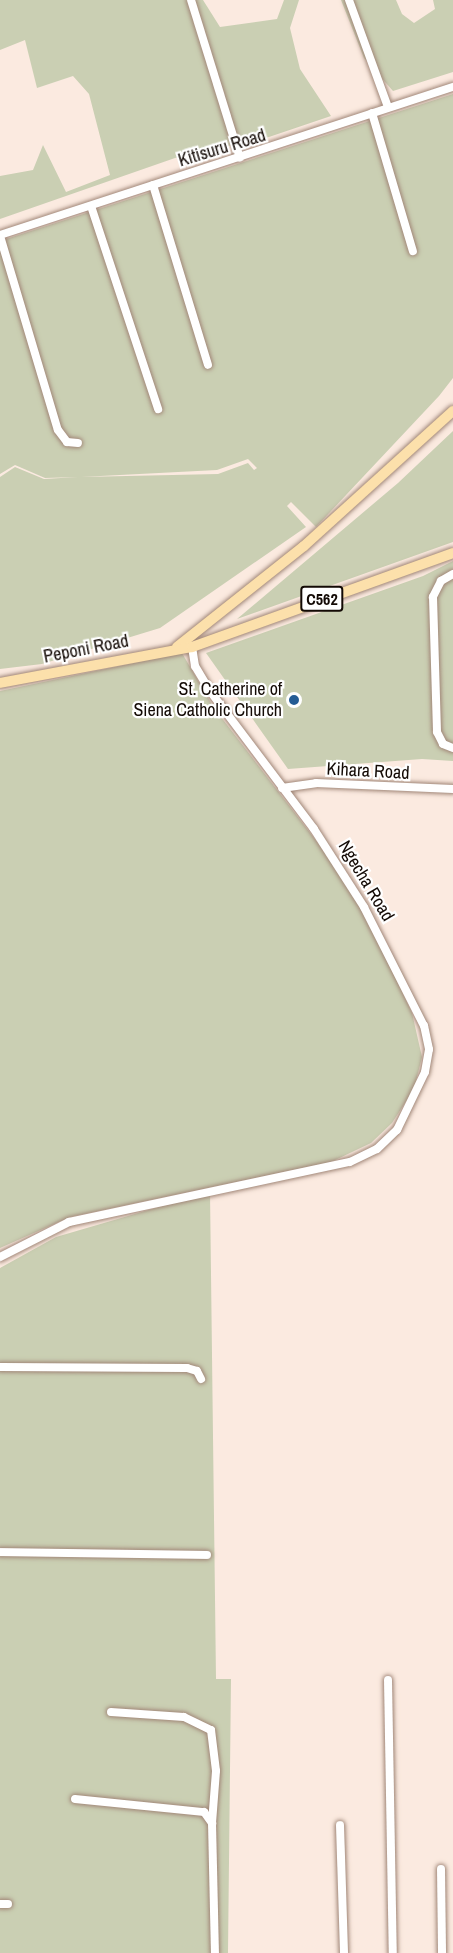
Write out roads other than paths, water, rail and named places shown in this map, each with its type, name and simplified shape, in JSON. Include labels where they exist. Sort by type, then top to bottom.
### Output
[{"type":"main road","points":[[177,647],[304,546],[453,411]]},
{"type":"main road","name":"C562","points":[[192,647],[453,553]]},
{"type":"main road","points":[[177,647],[192,647]]},
{"type":"main road","name":"Peponi Road","points":[[0,683],[177,647]]},
{"type":"street","points":[[191,0],[240,158]]},
{"type":"street","points":[[349,0],[388,107]]},
{"type":"street","name":"Kitisuru Road","points":[[0,236],[453,87]]},
{"type":"street","points":[[372,113],[413,251]]},
{"type":"street","points":[[153,185],[208,364]]},
{"type":"street","points":[[91,206],[158,409]]},
{"type":"street","points":[[0,236],[58,430],[67,442],[78,443]]},
{"type":"street","points":[[453,574],[441,581],[433,597],[437,732],[443,744],[453,748]]},
{"type":"street","name":"Ngecha Road","points":[[0,1255],[50,1230],[89,1217],[350,1162],[388,1139],[408,1112],[428,1058],[424,1026],[354,889],[210,692],[195,666],[192,647]]},
{"type":"street","name":"Kihara Road","points":[[282,788],[326,783],[453,789]]},
{"type":"street","points":[[0,1367],[188,1368],[197,1371],[201,1379]]},
{"type":"street","points":[[0,1552],[207,1555]]},
{"type":"street","points":[[388,1680],[393,1953]]},
{"type":"street","points":[[111,1712],[184,1717],[211,1730],[216,1771],[212,1823],[215,1953]]},
{"type":"street","points":[[75,1799],[204,1812],[212,1823]]},
{"type":"street","points":[[340,1825],[344,1953]]},
{"type":"street","points":[[441,1869],[442,1953]]},
{"type":"place","name":"St. Catherine of Siena Catholic Church","points":[[294,700]]}]
